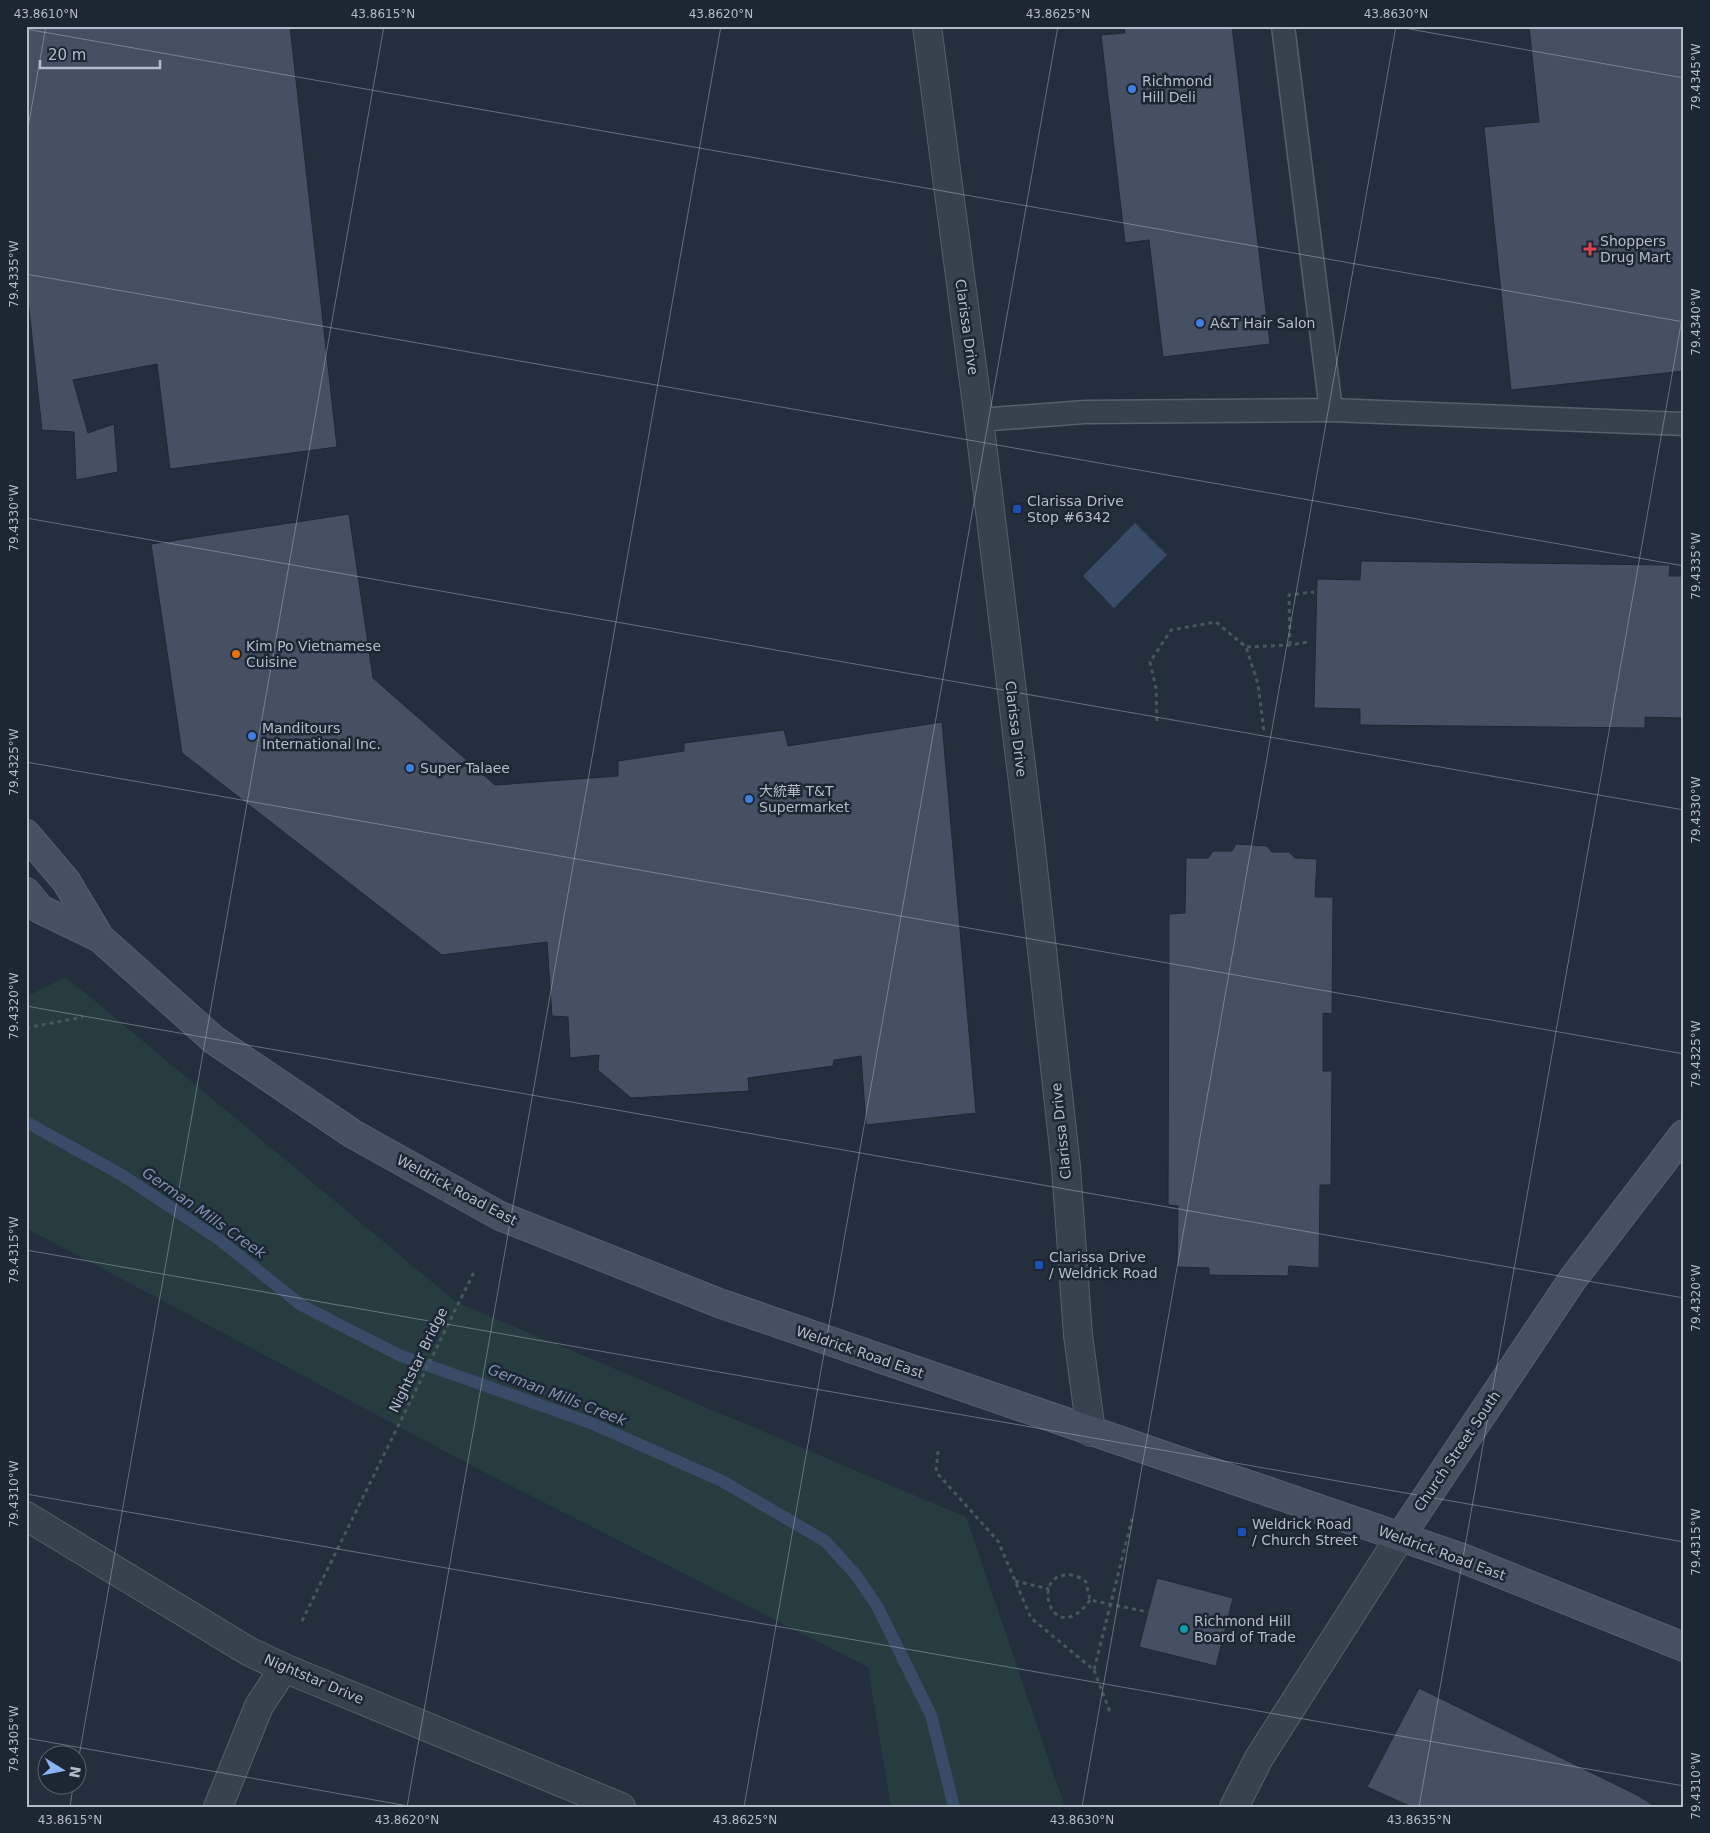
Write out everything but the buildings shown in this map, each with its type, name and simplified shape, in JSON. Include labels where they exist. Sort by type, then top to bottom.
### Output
[{"type":"street","name":"Clarissa Drive","points":[[927,26],[980,420],[1029,832],[1066,1167],[1078,1336],[1091,1432]]},
{"type":"street","name":"Weldrick Road East","points":[[26,834],[66,881],[100,938]]},
{"type":"street","name":"Weldrick Road East","points":[[26,892],[40,909],[100,938],[214,1040],[353,1134],[500,1216],[718,1303],[1462,1558],[1684,1646]]},
{"type":"street","name":"Church Street South","points":[[1234,1807],[1259,1758],[1400,1537],[1572,1280],[1684,1134]]},
{"type":"street","name":"Nightstar Drive","points":[[26,1516],[248,1650],[284,1668],[621,1807]]},
{"type":"street","points":[[218,1807],[259,1706],[284,1668]]},
{"type":"lane","points":[[1283,26],[1332,410]]},
{"type":"lane","points":[[980,420],[1085,412],[1332,410],[1684,424]]},
{"type":"path","points":[[1290,645],[1289,595],[1314,592]]},
{"type":"path","points":[[1156,721],[1156,688],[1150,662],[1171,630],[1216,622],[1246,647],[1258,684],[1264,732]]},
{"type":"path","points":[[1246,647],[1290,645],[1308,642]]},
{"type":"path","points":[[26,1028],[83,1017]]},
{"type":"path","name":"Nightstar Bridge","points":[[302,1620],[474,1272]]},
{"type":"path","points":[[938,1451],[936,1472],[998,1540],[1032,1618],[1094,1670],[1110,1712]]},
{"type":"path","points":[[1094,1670],[1132,1519]]},
{"type":"path","points":[[1060,1576],[1075,1576],[1086,1582],[1090,1600],[1077,1615],[1069,1618],[1059,1616],[1052,1611],[1048,1604],[1049,1589],[1054,1580],[1060,1576]]},
{"type":"path","points":[[1015,1581],[1049,1589]]},
{"type":"path","points":[[1090,1600],[1148,1612]]},
{"type":"green space","points":[[66,977],[456,1302],[966,1517],[1065,1807],[891,1807],[868,1667],[482,1471],[26,1228],[26,997]]},
{"type":"water","points":[[1135,523],[1167,555],[1114,608],[1083,576]]},
{"type":"waterway","name":"German Mills Creek","points":[[26,1122],[122,1175],[220,1240],[301,1305],[401,1356],[591,1423],[722,1481],[825,1541],[856,1575],[877,1606],[931,1715],[954,1807]]},
{"type":"place","name":"Richmond Hill Deli","points":[[1132,89]]},
{"type":"place","name":"Shoppers Drug Mart","points":[[1590,249]]},
{"type":"place","name":"A&T Hair Salon","points":[[1200,323]]},
{"type":"place","name":"Clarissa Drive Stop #6342","points":[[1017,509]]},
{"type":"place","name":"Kim Po Vietnamese Cuisine","points":[[236,654]]},
{"type":"place","name":"Manditours International Inc.","points":[[252,736]]},
{"type":"place","name":"Super Talaee","points":[[410,768]]},
{"type":"place","name":"大統華 T&T Supermarket","points":[[749,799]]},
{"type":"place","name":"Clarissa Drive / Weldrick Road","points":[[1039,1265]]},
{"type":"place","name":"Weldrick Road / Church Street","points":[[1242,1532]]},
{"type":"place","name":"Richmond Hill Board of Trade","points":[[1184,1629]]}]
